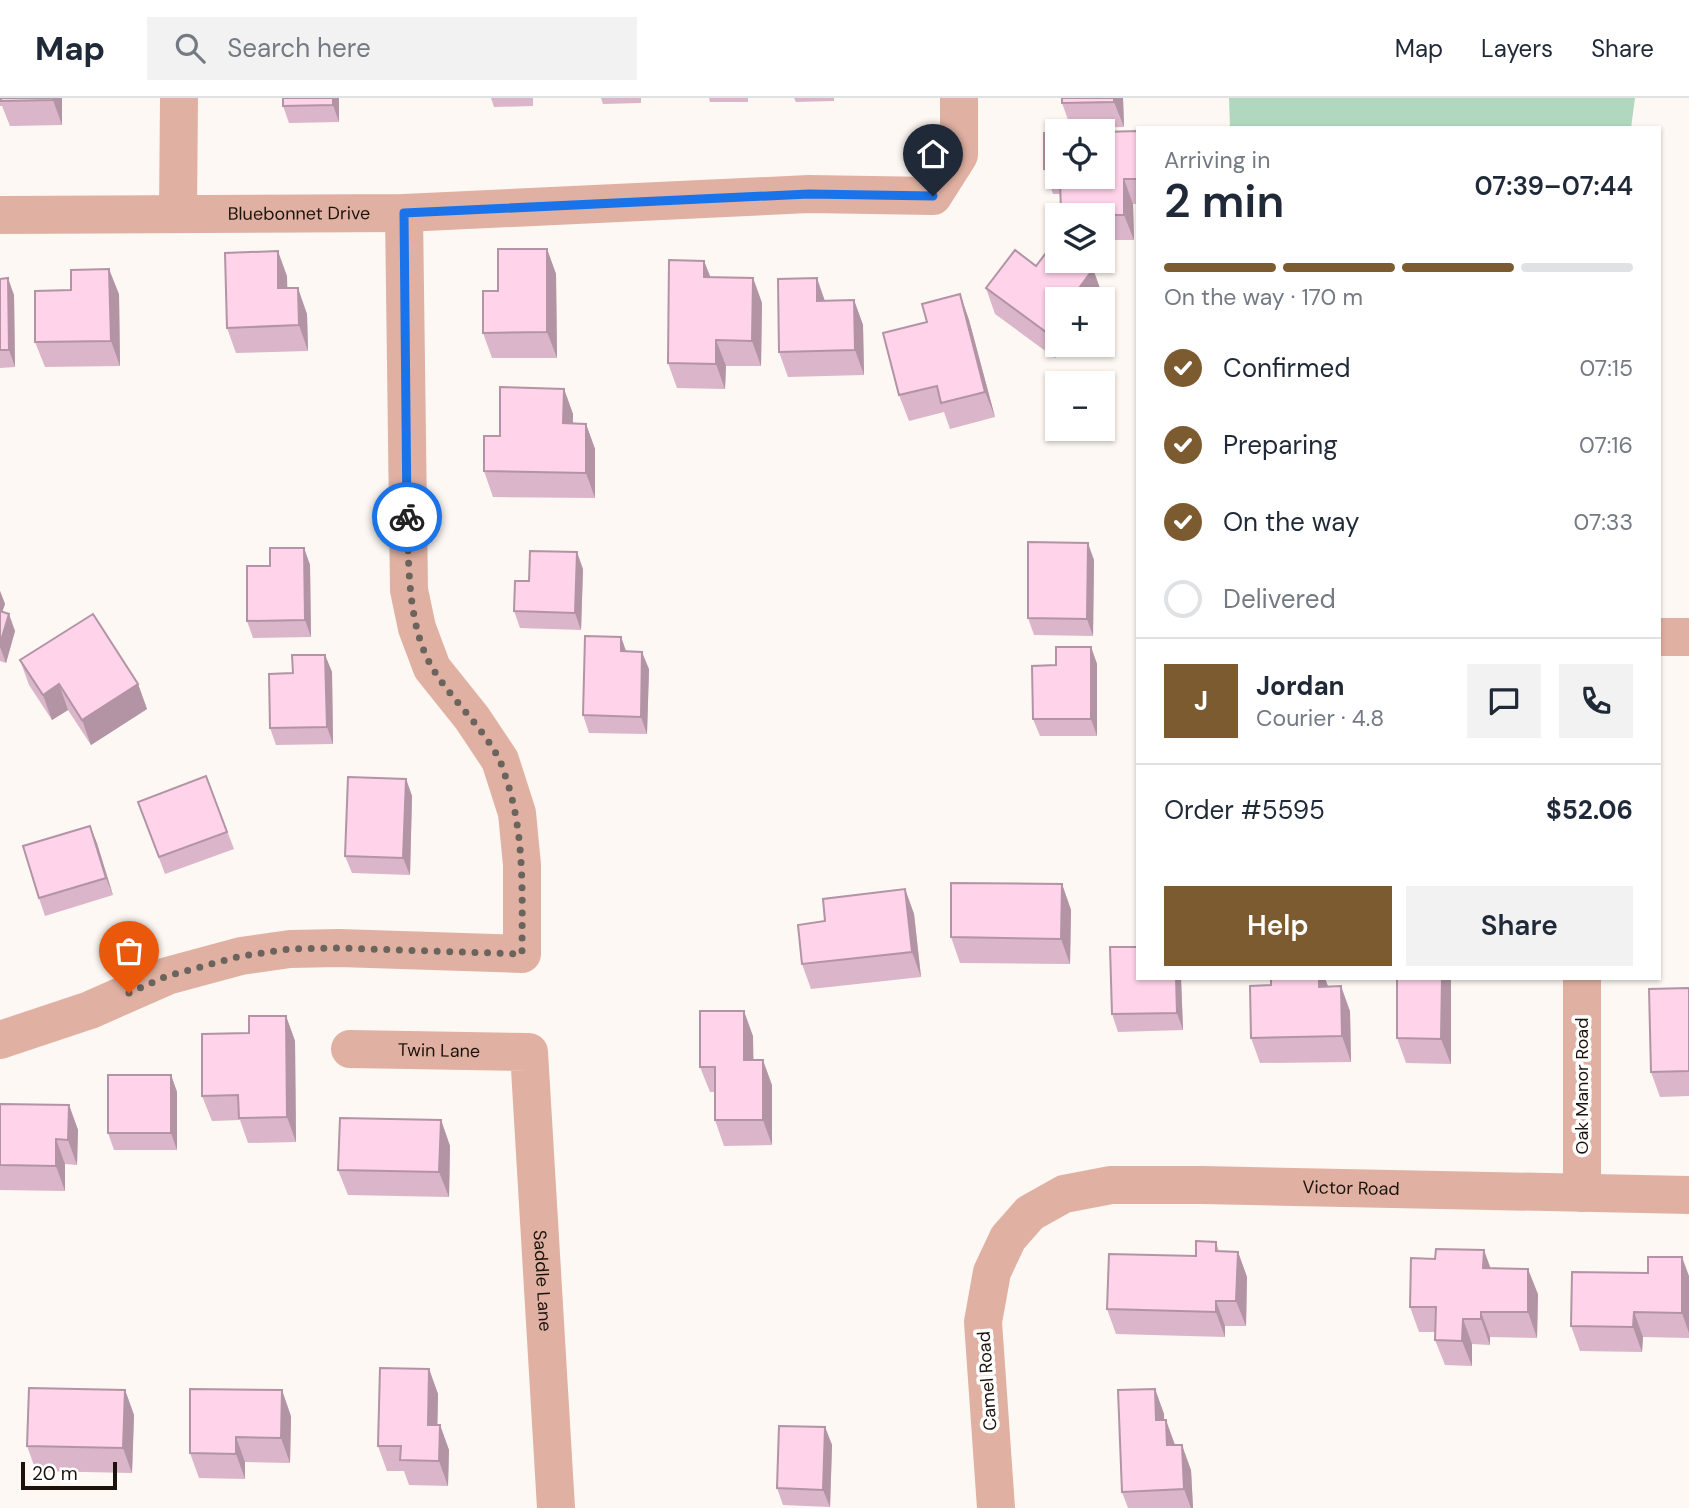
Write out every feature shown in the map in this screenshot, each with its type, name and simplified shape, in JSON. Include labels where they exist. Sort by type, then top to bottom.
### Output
[{"type":"street","points":[[178,213],[179,98]]},
{"type":"street","name":"Bluebonnet Drive","points":[[0,215],[404,213],[809,194],[933,196],[959,155],[959,98]]},
{"type":"street","points":[[0,1040],[90,1010],[167,976],[241,956],[290,949],[339,948],[522,954],[522,865],[513,803],[500,760],[472,718],[432,668],[417,628],[409,590],[404,213]]},
{"type":"street","points":[[1661,636],[1689,637]]},
{"type":"street","name":"Oak Manor Road","points":[[1582,980],[1582,1193]]},
{"type":"street","name":"Twin Lane","points":[[350,1049],[529,1052]]},
{"type":"street","name":"Saddle Lane","points":[[529,1052],[556,1508]]},
{"type":"street","name":"Victor Road","points":[[1022,1222],[1030,1213],[1064,1194],[1111,1185],[1689,1195]]},
{"type":"street","name":"Camel Road","points":[[996,1508],[983,1322],[992,1272],[1008,1238],[1022,1222]]},
{"type":"green space","points":[[1229,98],[1635,98],[1631,126],[1230,126]]},
{"type":"building","points":[[1,98],[53,98],[53,100],[1,101]]},
{"type":"building","points":[[283,98],[333,98],[333,105],[283,106]]},
{"type":"building","points":[[1062,98],[1114,98],[1114,102],[1062,103]]},
{"type":"building","points":[[1136,131],[1136,179],[1124,179],[1124,215],[1115,215],[1115,203],[1061,203],[1060,189],[1115,189],[1115,132]]},
{"type":"building","points":[[1044,133],[1045,133],[1045,169]]},
{"type":"building","points":[[498,249],[547,249],[547,332],[483,333],[483,291],[498,291]]},
{"type":"building","points":[[1015,250],[1036,266],[1045,254],[1045,273],[1090,273],[1080,287],[1045,287],[1045,331],[986,288]]},
{"type":"building","points":[[278,251],[278,288],[298,288],[299,325],[227,328],[225,253]]},
{"type":"building","points":[[669,260],[704,261],[704,277],[753,278],[752,341],[716,340],[716,364],[668,363]]},
{"type":"building","points":[[109,269],[111,341],[35,342],[35,291],[71,290],[71,270]]},
{"type":"building","points":[[8,278],[9,350],[0,350],[0,279]]},
{"type":"building","points":[[817,278],[817,301],[854,300],[855,350],[779,352],[778,279]]},
{"type":"building","points":[[960,294],[985,392],[941,403],[937,386],[899,395],[883,333],[927,322],[922,304]]},
{"type":"building","points":[[500,387],[564,389],[563,423],[586,424],[586,473],[484,471],[484,436],[500,436]]},
{"type":"building","points":[[1028,542],[1088,543],[1087,619],[1028,618]]},
{"type":"building","points":[[270,548],[304,548],[305,620],[247,621],[247,566],[270,566]]},
{"type":"building","points":[[530,551],[577,552],[575,613],[514,611],[515,581],[529,581]]},
{"type":"building","points":[[0,611],[9,614],[0,644]]},
{"type":"building","points":[[93,614],[138,684],[82,720],[59,684],[43,695],[20,660]]},
{"type":"building","points":[[585,636],[621,637],[621,651],[642,652],[641,717],[583,715]]},
{"type":"building","points":[[1056,647],[1091,647],[1091,719],[1033,719],[1032,666],[1056,665]]},
{"type":"building","points":[[292,655],[325,655],[327,727],[270,728],[269,674],[293,673]]},
{"type":"building","points":[[206,776],[227,832],[159,857],[138,802]]},
{"type":"building","points":[[348,777],[406,779],[403,858],[345,856]]},
{"type":"building","points":[[90,826],[106,878],[39,898],[23,846]]},
{"type":"building","points":[[951,883],[1062,884],[1061,939],[951,937]]},
{"type":"building","points":[[905,889],[912,952],[802,964],[798,925],[825,921],[823,899]]},
{"type":"building","points":[[1110,947],[1136,947],[1136,980],[1176,980],[1177,1013],[1112,1014]]},
{"type":"building","points":[[1271,980],[1319,980],[1319,987],[1341,986],[1342,1036],[1251,1038],[1250,986],[1271,985]]},
{"type":"building","points":[[1397,980],[1442,980],[1441,1039],[1397,1038]]},
{"type":"building","points":[[1689,988],[1689,1071],[1651,1072],[1649,989]]},
{"type":"building","points":[[700,1011],[744,1011],[744,1060],[763,1060],[763,1120],[715,1120],[715,1067],[700,1067]]},
{"type":"building","points":[[249,1016],[286,1016],[287,1117],[239,1118],[238,1095],[202,1096],[202,1034],[249,1033]]},
{"type":"building","points":[[108,1075],[171,1075],[171,1133],[108,1133]]},
{"type":"building","points":[[0,1104],[69,1105],[68,1140],[56,1139],[56,1166],[0,1165]]},
{"type":"building","points":[[340,1118],[441,1120],[439,1172],[338,1170]]},
{"type":"building","points":[[1196,1241],[1216,1242],[1216,1251],[1238,1252],[1236,1301],[1216,1301],[1216,1312],[1107,1309],[1109,1254],[1196,1256]]},
{"type":"building","points":[[1436,1249],[1484,1250],[1483,1268],[1528,1269],[1528,1312],[1481,1312],[1481,1319],[1463,1319],[1462,1341],[1435,1340],[1436,1307],[1410,1307],[1411,1258],[1435,1259]]},
{"type":"building","points":[[1648,1257],[1682,1257],[1682,1313],[1634,1312],[1633,1327],[1571,1326],[1572,1272],[1648,1273]]},
{"type":"building","points":[[380,1368],[429,1369],[428,1425],[440,1425],[439,1461],[400,1460],[401,1446],[378,1446]]},
{"type":"building","points":[[29,1388],[125,1390],[123,1448],[27,1446]]},
{"type":"building","points":[[190,1389],[282,1390],[281,1438],[236,1437],[236,1454],[190,1453]]},
{"type":"building","points":[[1155,1389],[1156,1420],[1166,1420],[1167,1445],[1182,1445],[1184,1489],[1122,1492],[1118,1390]]},
{"type":"building","points":[[779,1426],[825,1427],[823,1490],[777,1488]]},
{"type":"way so far","points":[[129,993],[167,976],[241,956],[290,949],[522,954],[522,865],[517,813],[500,760],[472,718],[432,668],[417,628],[409,590],[407,517]]},
{"type":"route","points":[[407,517],[404,213],[809,194],[933,196]]}]
